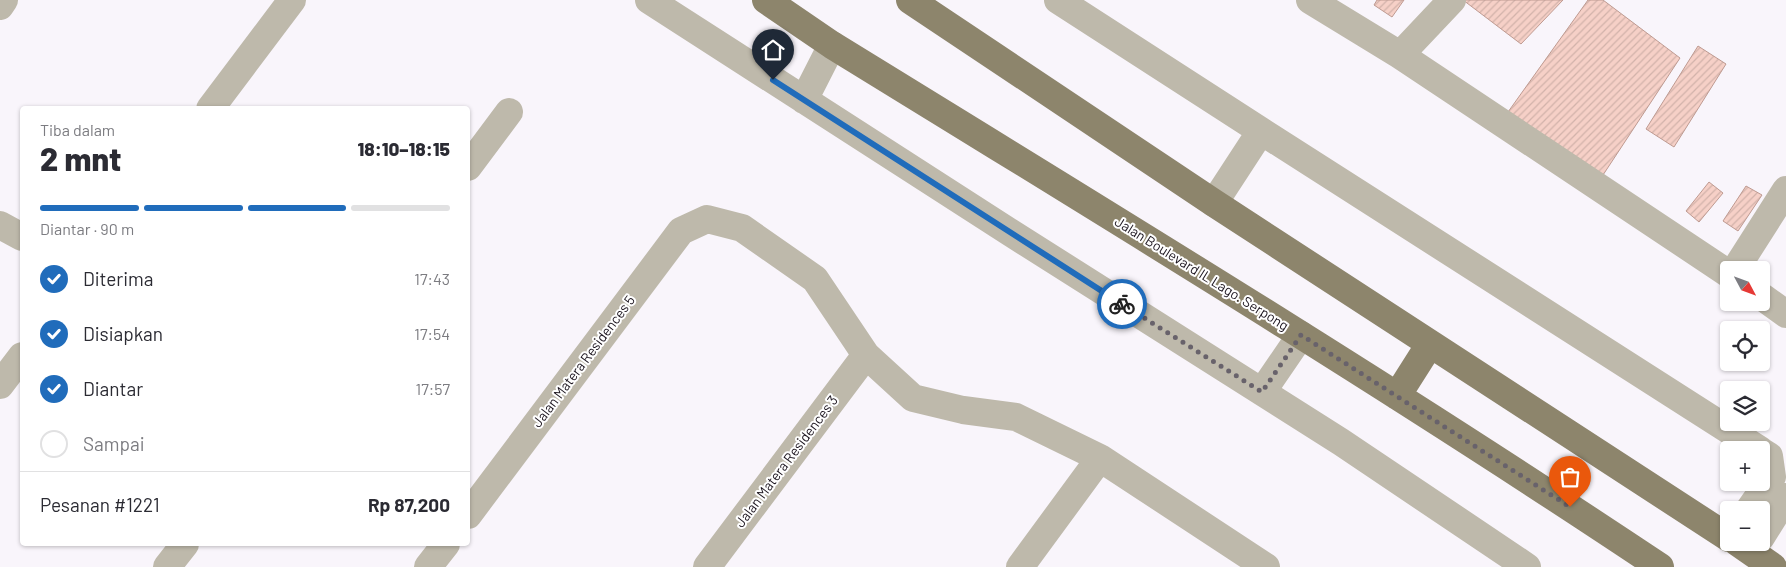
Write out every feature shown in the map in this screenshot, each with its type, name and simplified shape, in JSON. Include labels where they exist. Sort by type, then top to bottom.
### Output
[{"type":"main road","name":"Jalan Boulevard IL Lago. Serpong","points":[[766,0],[832,45],[1301,335],[1660,567]]},
{"type":"main road","points":[[910,0],[1214,203],[1720,532]]},
{"type":"main road","points":[[1397,396],[1430,344]]},
{"type":"street","points":[[0,6],[4,0]]},
{"type":"street","points":[[212,106],[292,0]]},
{"type":"street","points":[[649,0],[1341,442],[1527,567]]},
{"type":"street","points":[[1058,0],[1747,441]]},
{"type":"street","points":[[1310,0],[1400,55],[1720,268]]},
{"type":"street","points":[[1400,55],[1452,0]]},
{"type":"street","points":[[804,100],[832,45]]},
{"type":"street","points":[[470,164],[509,112]]},
{"type":"street","points":[[1214,203],[1261,131]]},
{"type":"street","points":[[1741,261],[1786,190]]},
{"type":"street","name":"Jalan Matera Residences 5","points":[[470,512],[681,231],[707,219],[742,228],[815,279],[866,355]]},
{"type":"street","points":[[0,225],[20,236]]},
{"type":"street","points":[[1770,302],[1786,314]]},
{"type":"street","points":[[1262,392],[1301,335]]},
{"type":"street","points":[[866,355],[913,398],[963,410],[1016,416],[1100,458],[1266,567]]},
{"type":"street","name":"Jalan Matera Residences 3","points":[[707,567],[866,355]]},
{"type":"street","points":[[0,386],[20,359]]},
{"type":"street","points":[[1020,567],[1100,458]]},
{"type":"street","points":[[1770,463],[1772,477],[1770,480]]},
{"type":"street","points":[[1770,524],[1786,497]]},
{"type":"street","points":[[167,567],[183,546]]},
{"type":"street","points":[[428,567],[444,546]]},
{"type":"building","points":[[1377,0],[1404,0],[1392,17],[1374,5]]},
{"type":"building","points":[[1463,0],[1563,0],[1521,44]]},
{"type":"building","points":[[1588,0],[1603,0],[1680,58],[1603,175],[1508,112]]},
{"type":"building","points":[[1698,46],[1726,64],[1674,147],[1646,129]]},
{"type":"building","points":[[1709,182],[1723,193],[1699,222],[1686,211]]},
{"type":"building","points":[[1746,186],[1762,195],[1738,231],[1723,221]]},
{"type":"way so far","points":[[1122,304],[1262,392],[1301,335],[1570,507]]},
{"type":"route","points":[[773,80],[1122,304]]}]
